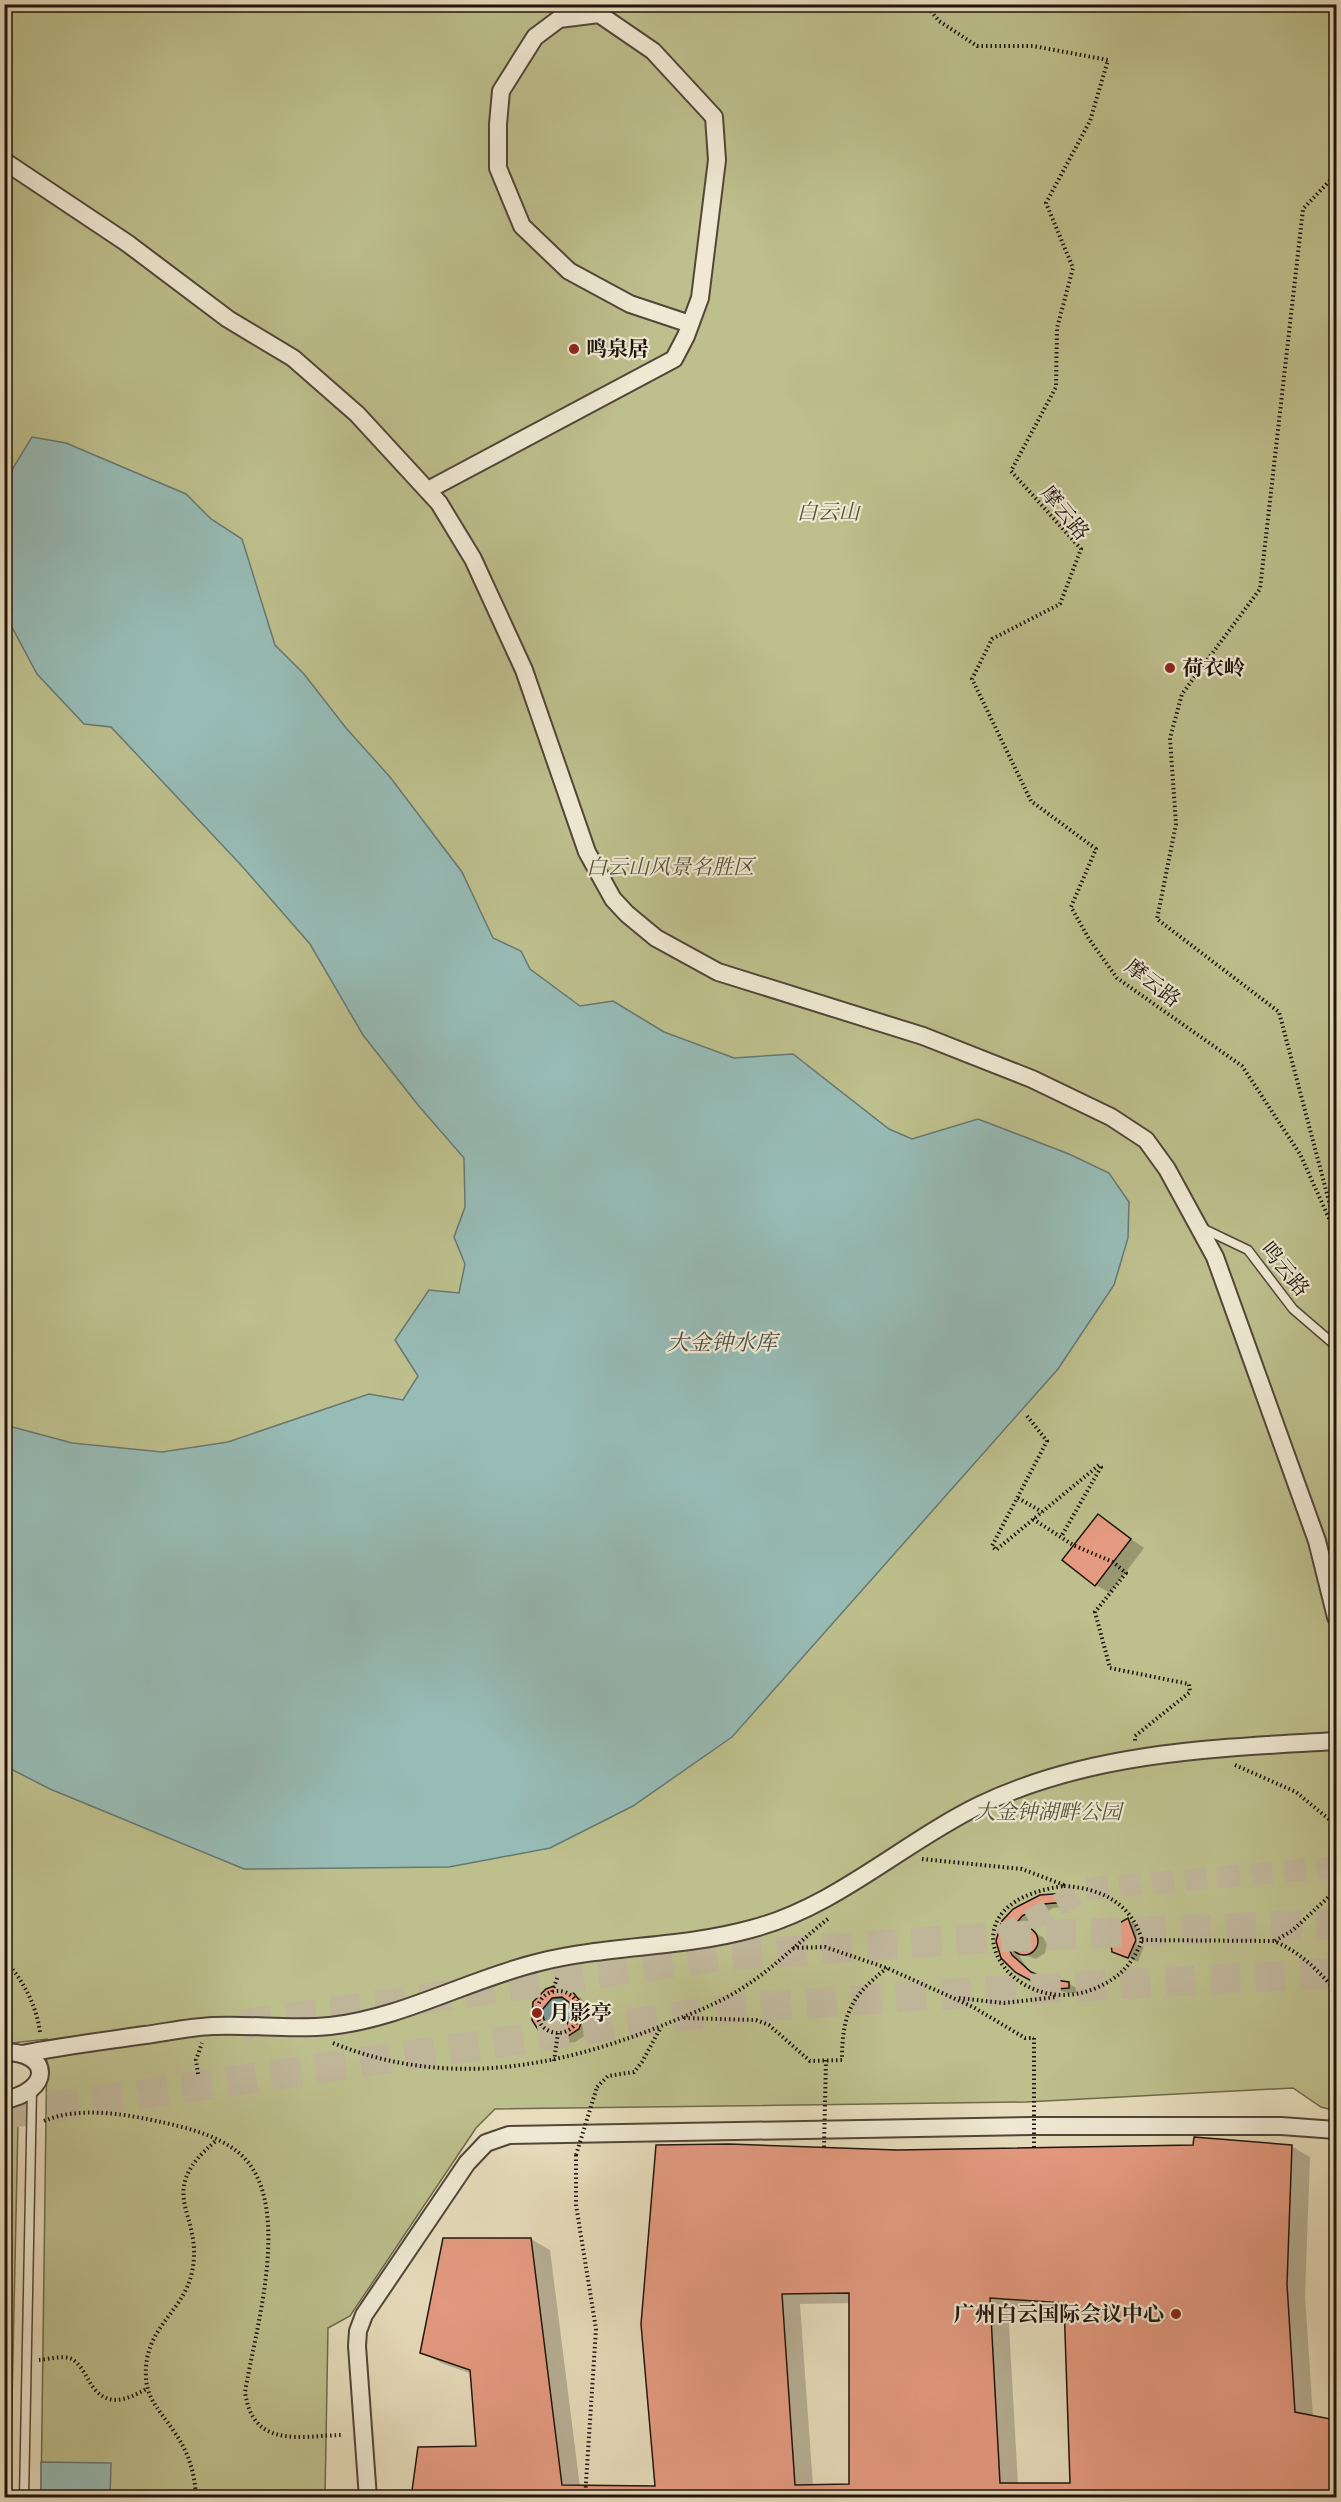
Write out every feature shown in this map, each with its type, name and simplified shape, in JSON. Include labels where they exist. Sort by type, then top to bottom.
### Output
[{"type":"street","points":[[428,490],[674,359],[690,324],[700,298],[717,160],[714,117],[653,51],[599,14],[559,19],[535,37],[501,91],[498,168],[522,226],[568,271],[630,304],[690,324]]},
{"type":"street","points":[[4,161],[127,243],[228,319],[293,357],[357,414],[439,503],[478,569],[524,670],[587,852],[613,899],[627,915],[656,938],[718,972],[923,1036],[1032,1079],[1111,1117],[1146,1140],[1167,1169],[1215,1257],[1252,1353],[1317,1541],[1336,1617]]},
{"type":"street","points":[[4,2052],[22,2054],[211,2026],[332,2026],[409,2007],[465,1985],[538,1962],[584,1952],[704,1938],[750,1929],[789,1916],[828,1897],[979,1806],[1054,1775],[1221,1748],[1336,1741]]},
{"type":"street","points":[[4,2100],[32,2089],[39,2083],[41,2075],[39,2067],[22,2054]]},
{"type":"street","points":[[367,2496],[357,2346],[358,2331],[364,2315],[467,2163],[486,2143],[509,2135],[823,2128],[1281,2126],[1336,2130]]},
{"type":"lane","name":"鸣云路","points":[[1198,1227],[1248,1250],[1293,1309],[1336,1346]]},
{"type":"lane","points":[[24,2498],[32,2089]]},
{"type":"path","name":"摩云路","points":[[925,4],[939,21],[977,46],[1033,45],[1108,60],[1090,121],[1046,203],[1073,268],[1057,328],[1056,387],[1011,471],[1081,549],[1060,604],[992,639],[972,679],[1031,801],[1096,849],[1071,907],[1089,939],[1117,978],[1242,1066],[1300,1154],[1336,1234]]},
{"type":"path","points":[[1336,174],[1303,208],[1260,589],[1182,694],[1170,738],[1176,824],[1157,919],[1279,1012],[1336,1229]]},
{"type":"path","points":[[1028,1416],[1047,1441],[992,1546],[996,1550],[1100,1465],[1101,1467],[1061,1537]]},
{"type":"path","points":[[1018,1498],[1042,1512]]},
{"type":"path","points":[[1033,1519],[1061,1537],[1113,1562],[1126,1573],[1095,1612],[1110,1668],[1189,1684],[1190,1692],[1135,1736],[1136,1760]]},
{"type":"path","points":[[1229,1763],[1296,1792],[1336,1825]]},
{"type":"path","points":[[911,1859],[1022,1869],[1064,1886],[1098,1892],[1122,1905],[1138,1925],[1142,1940],[1125,1971],[1113,1981],[1088,1991],[1060,1997],[1004,2002],[953,1997]]},
{"type":"path","points":[[1060,1997],[1026,1984],[1005,1968],[992,1943],[992,1932],[998,1919],[1014,1902],[1029,1894],[1064,1886]]},
{"type":"path","points":[[1274,1941],[1293,1930],[1336,1890]]},
{"type":"path","points":[[329,2042],[363,2055],[395,2062],[479,2070],[521,2067],[591,2052],[681,2018],[748,1985],[832,1916]]},
{"type":"path","points":[[1142,1940],[1274,1941],[1291,1949],[1308,1962],[1336,1991]]},
{"type":"path","points":[[792,1948],[825,1947],[887,1968],[974,2007],[1019,2035],[1034,2038],[1034,2148]]},
{"type":"path","points":[[4,1959],[23,1985],[36,2012],[42,2050]]},
{"type":"path","points":[[552,1992],[568,1994],[579,2010],[575,2025],[558,2033],[543,2027],[537,2014],[539,2001],[552,1992],[565,1968]]},
{"type":"path","points":[[681,2018],[756,2020],[769,2025],[810,2061],[842,2060],[843,2025],[848,2010],[856,1995],[887,1968]]},
{"type":"path","points":[[585,2498],[596,2329],[576,2205],[576,2155],[597,2087],[608,2076],[634,2072],[642,2062],[661,2026]]},
{"type":"path","points":[[554,2061],[558,2033]]},
{"type":"path","points":[[198,2074],[196,2060],[203,2042]]},
{"type":"path","points":[[824,2147],[826,2060]]},
{"type":"path","points":[[44,2122],[57,2116],[75,2114],[137,2117],[181,2126],[217,2140],[236,2150],[248,2162],[264,2198],[267,2220],[267,2271],[264,2301],[245,2392],[253,2421],[273,2435],[343,2435]]},
{"type":"path","points":[[196,2498],[195,2480],[184,2447],[151,2400],[146,2378],[153,2340],[161,2324],[186,2293],[193,2271],[193,2251],[182,2203],[183,2181],[204,2151],[217,2140]]},
{"type":"path","points":[[39,2360],[72,2360],[103,2397],[112,2400],[123,2401],[148,2388]]},
{"type":"green space","name":"白云山风景名胜区","points":[[4,5],[1336,5],[1336,2111],[1321,2107],[1293,2088],[1026,2102],[495,2109],[476,2128],[350,2316],[328,2328],[325,2497],[41,2497],[47,2039],[4,2044]]},
{"type":"green space","points":[[18,2123],[10,2497],[5,2498],[4,2124]]},
{"type":"water","name":"大金钟水库","points":[[32,437],[66,443],[186,494],[211,519],[242,539],[275,645],[304,674],[346,728],[390,777],[462,872],[493,938],[521,951],[530,969],[580,1006],[613,1001],[664,1032],[734,1058],[793,1054],[889,1129],[912,1139],[978,1119],[1069,1154],[1109,1173],[1129,1202],[1128,1238],[1114,1285],[1058,1369],[732,1737],[633,1806],[550,1848],[449,1867],[244,1869],[50,1789],[5,1766],[5,1425],[72,1443],[162,1452],[228,1442],[369,1394],[403,1400],[418,1376],[395,1340],[429,1290],[459,1293],[465,1264],[454,1237],[465,1207],[464,1158],[418,1105],[363,1035],[310,944],[241,865],[111,727],[84,724],[37,674],[5,614],[5,496],[13,468]]},
{"type":"water","points":[[557,1998],[568,2002],[572,2013],[568,2024],[557,2028],[546,2024],[542,2013],[546,2002]]},
{"type":"water","points":[[41,2462],[111,2463],[110,2497],[41,2497]]},
{"type":"building","points":[[1098,1514],[1131,1539],[1095,1586],[1062,1560]]},
{"type":"building","points":[[1066,1893],[1066,1902],[1044,1904],[1022,1916],[1008,1934],[1006,1942],[1012,1955],[1031,1972],[1048,1979],[1069,1982],[1069,1988],[1057,1989],[1039,1985],[1015,1972],[1001,1958],[996,1941],[1002,1921],[1013,1909],[1040,1895]]},
{"type":"building","points":[[1128,1918],[1136,1940],[1128,1958],[1112,1952],[1109,1929]]},
{"type":"building","points":[[1024,1927],[1034,1931],[1038,1941],[1034,1951],[1024,1955],[1014,1951],[1010,1941],[1014,1931]]},
{"type":"building","name":"月影亭","points":[[554,1986],[572,1991],[583,2005],[584,2013],[579,2029],[565,2038],[556,2039],[541,2034],[532,2020],[533,2002],[546,1989]],"holes":[[[562,1997],[570,2003],[573,2012],[566,2026],[556,2029],[544,2020],[542,2010],[552,1998]]]},
{"type":"building","name":"广州白云国际会议中心","points":[[1194,2137],[1292,2145],[1287,2284],[1295,2412],[1336,2420],[1336,2498],[411,2498],[418,2447],[476,2446],[470,2370],[420,2353],[443,2238],[531,2238],[562,2485],[655,2486],[641,2324],[656,2145],[729,2144],[897,2150],[1193,2145]],"holes":[[[849,2293],[849,2484],[795,2485],[782,2294]],[[990,2298],[1064,2303],[1070,2483],[1000,2483]]]},
{"type":"tunnel","points":[[1000,1937],[1086,1889],[1336,1867]]},
{"type":"tunnel","points":[[242,2025],[722,1956],[1000,1937],[1336,1924]]},
{"type":"tunnel","points":[[4,2114],[730,2009],[1008,1990],[1336,1973]]},
{"type":"place","name":"鸣泉居","points":[[574,349]]},
{"type":"place","name":"荷衣岭","points":[[1170,668]]},
{"type":"place","name":"月影亭","points":[[537,2013]]},
{"type":"place","name":"广州白云国际会议中心","points":[[1176,2314]]},
{"type":"park label","name":"白云山","points":[[828,512]]},
{"type":"park label","name":"大金钟湖畔公园","points":[[1048,1812]]}]
